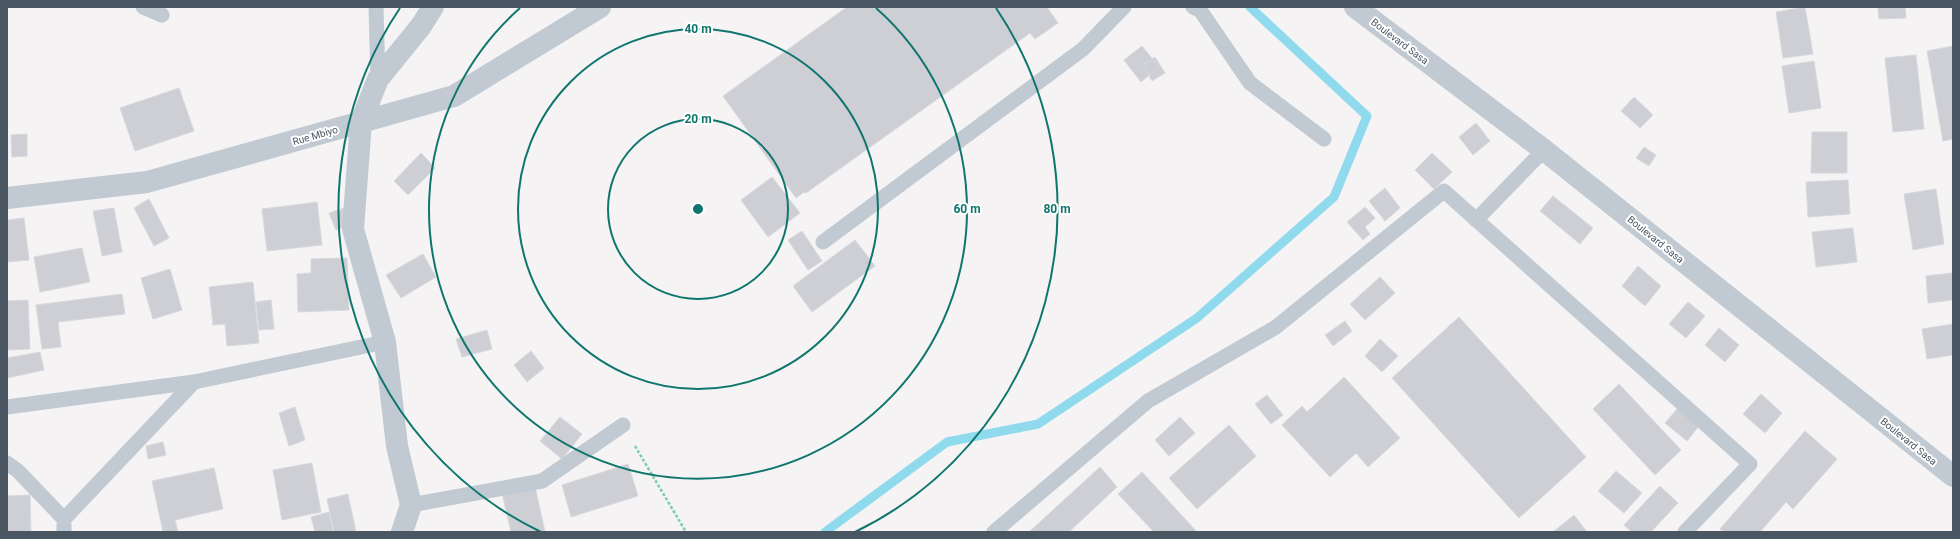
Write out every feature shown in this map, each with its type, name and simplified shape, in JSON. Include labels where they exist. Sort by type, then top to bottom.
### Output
[{"type":"street","points":[[402,532],[411,505],[397,446],[385,342],[353,229],[361,122],[378,79],[421,26],[433,7]]},
{"type":"street","name":"Rue Mbiyo","points":[[7,198],[147,182],[454,96],[600,7]]},
{"type":"street","name":"Boulevard Sasa","points":[[1355,7],[1544,150],[1953,476]]},
{"type":"lane","points":[[143,7],[162,15]]},
{"type":"lane","points":[[376,7],[378,79]]},
{"type":"lane","points":[[823,242],[1083,49],[1124,7]]},
{"type":"lane","points":[[1193,7],[1200,10],[1250,83],[1324,138]]},
{"type":"lane","points":[[1476,220],[1544,150]]},
{"type":"lane","points":[[994,532],[1148,401],[1276,327],[1444,191],[1750,464],[1686,532]]},
{"type":"lane","points":[[7,407],[194,382],[385,342]]},
{"type":"lane","points":[[7,463],[18,471],[64,526],[194,382]]},
{"type":"lane","points":[[411,505],[542,481],[623,424]]},
{"type":"path","points":[[623,424],[686,532]]},
{"type":"building","points":[[847,7],[1047,7],[1058,23],[1035,39],[1030,33],[806,193],[804,192],[796,198],[723,96]]},
{"type":"building","points":[[1805,7],[1813,54],[1783,58],[1776,12]]},
{"type":"building","points":[[1878,7],[1905,7],[1906,18],[1879,19]]},
{"type":"building","points":[[1142,46],[1159,67],[1141,82],[1124,60]]},
{"type":"building","points":[[1953,46],[1953,139],[1943,141],[1927,51]]},
{"type":"building","points":[[1916,55],[1924,129],[1893,132],[1885,58]]},
{"type":"building","points":[[1155,57],[1165,73],[1152,81],[1143,65]]},
{"type":"building","points":[[1814,61],[1821,108],[1789,113],[1782,66]]},
{"type":"building","points":[[179,88],[194,131],[135,151],[120,108]]},
{"type":"building","points":[[1634,97],[1653,115],[1640,128],[1621,111]]},
{"type":"building","points":[[1476,123],[1490,141],[1473,155],[1459,137]]},
{"type":"building","points":[[1812,132],[1847,132],[1847,173],[1811,173]]},
{"type":"building","points":[[27,134],[27,156],[12,157],[11,135]]},
{"type":"building","points":[[1644,147],[1656,155],[1649,166],[1636,158]]},
{"type":"building","points":[[421,153],[435,168],[408,195],[394,181]]},
{"type":"building","points":[[1432,153],[1452,172],[1434,189],[1415,170]]},
{"type":"building","points":[[772,177],[800,213],[768,237],[741,200]]},
{"type":"building","points":[[1848,180],[1850,214],[1808,217],[1806,182]]},
{"type":"building","points":[[1385,188],[1400,208],[1385,221],[1369,201]]},
{"type":"building","points":[[1936,189],[1944,244],[1913,250],[1904,194]]},
{"type":"building","points":[[1553,196],[1593,228],[1580,244],[1540,211]]},
{"type":"building","points":[[149,199],[169,238],[154,246],[134,208]]},
{"type":"building","points":[[317,202],[322,245],[267,251],[262,209]]},
{"type":"building","points":[[347,207],[354,223],[336,230],[329,213]]},
{"type":"building","points":[[1365,207],[1375,218],[1365,227],[1370,234],[1363,240],[1347,222]]},
{"type":"building","points":[[114,208],[122,252],[102,256],[93,211]]},
{"type":"building","points":[[24,218],[29,260],[7,262],[7,220]]},
{"type":"building","points":[[1853,228],[1857,262],[1816,267],[1812,232]]},
{"type":"building","points":[[802,231],[822,261],[808,270],[788,240]]},
{"type":"building","points":[[855,240],[875,266],[812,312],[793,286]]},
{"type":"building","points":[[82,248],[90,282],[40,292],[34,257]]},
{"type":"building","points":[[423,254],[436,277],[401,298],[386,275]]},
{"type":"building","points":[[347,258],[349,310],[298,312],[297,274],[311,273],[311,259]]},
{"type":"building","points":[[1638,266],[1661,286],[1645,306],[1622,286]]},
{"type":"building","points":[[170,269],[182,310],[153,319],[141,278]]},
{"type":"building","points":[[1952,273],[1953,300],[1928,303],[1926,276]]},
{"type":"building","points":[[1380,277],[1395,293],[1365,320],[1350,304]]},
{"type":"building","points":[[253,282],[259,343],[227,346],[225,324],[213,325],[209,287]]},
{"type":"building","points":[[122,294],[125,314],[58,322],[61,347],[42,349],[36,305]]},
{"type":"building","points":[[28,300],[30,349],[7,350],[7,301]]},
{"type":"building","points":[[271,300],[274,329],[259,330],[256,302]]},
{"type":"building","points":[[1688,302],[1705,316],[1686,338],[1669,324]]},
{"type":"building","points":[[1459,317],[1586,457],[1519,518],[1392,378]]},
{"type":"building","points":[[1345,321],[1352,331],[1333,346],[1325,335]]},
{"type":"building","points":[[1953,324],[1953,355],[1927,359],[1922,329]]},
{"type":"building","points":[[1719,328],[1739,345],[1725,362],[1705,345]]},
{"type":"building","points":[[487,330],[492,349],[462,357],[456,339]]},
{"type":"building","points":[[1380,339],[1398,356],[1382,372],[1365,356]]},
{"type":"building","points":[[531,351],[544,368],[527,382],[514,365]]},
{"type":"building","points":[[40,352],[44,370],[7,378],[7,358]]},
{"type":"building","points":[[1344,377],[1400,438],[1368,467],[1356,453],[1330,477],[1282,425],[1302,406],[1307,412]]},
{"type":"building","points":[[1619,384],[1681,450],[1655,475],[1593,409]]},
{"type":"building","points":[[1761,394],[1782,413],[1765,433],[1743,414]]},
{"type":"building","points":[[1267,395],[1283,415],[1271,424],[1255,404]]},
{"type":"building","points":[[295,407],[305,440],[289,446],[279,413]]},
{"type":"building","points":[[1678,408],[1699,426],[1687,441],[1665,423]]},
{"type":"building","points":[[560,417],[582,434],[562,459],[540,441]]},
{"type":"building","points":[[1180,417],[1195,433],[1169,456],[1155,440]]},
{"type":"building","points":[[1229,425],[1256,456],[1197,509],[1169,478]]},
{"type":"building","points":[[1805,431],[1837,459],[1793,509],[1786,502],[1760,532],[1724,532],[1720,529]]},
{"type":"building","points":[[163,442],[166,455],[148,459],[146,446]]},
{"type":"building","points":[[312,463],[321,512],[282,520],[273,470]]},
{"type":"building","points":[[628,464],[638,496],[571,517],[562,485]]},
{"type":"building","points":[[1100,467],[1117,487],[1069,532],[1029,532]]},
{"type":"building","points":[[214,468],[223,509],[175,520],[178,532],[163,532],[152,481]]},
{"type":"building","points":[[1616,471],[1642,493],[1624,513],[1598,491]]},
{"type":"building","points":[[1142,472],[1197,532],[1154,532],[1118,494]]},
{"type":"building","points":[[535,486],[545,532],[511,532],[502,493]]},
{"type":"building","points":[[1660,486],[1678,503],[1651,532],[1632,532],[1624,525]]},
{"type":"building","points":[[348,494],[356,532],[334,532],[327,499]]},
{"type":"building","points":[[30,495],[31,532],[7,532],[7,496]]},
{"type":"building","points":[[329,512],[333,532],[315,532],[311,517]]},
{"type":"building","points":[[1574,515],[1587,532],[1553,532]]},
{"type":"waterway","points":[[825,532],[947,442],[1038,424],[1197,318],[1334,197],[1367,116],[1250,7]]}]
